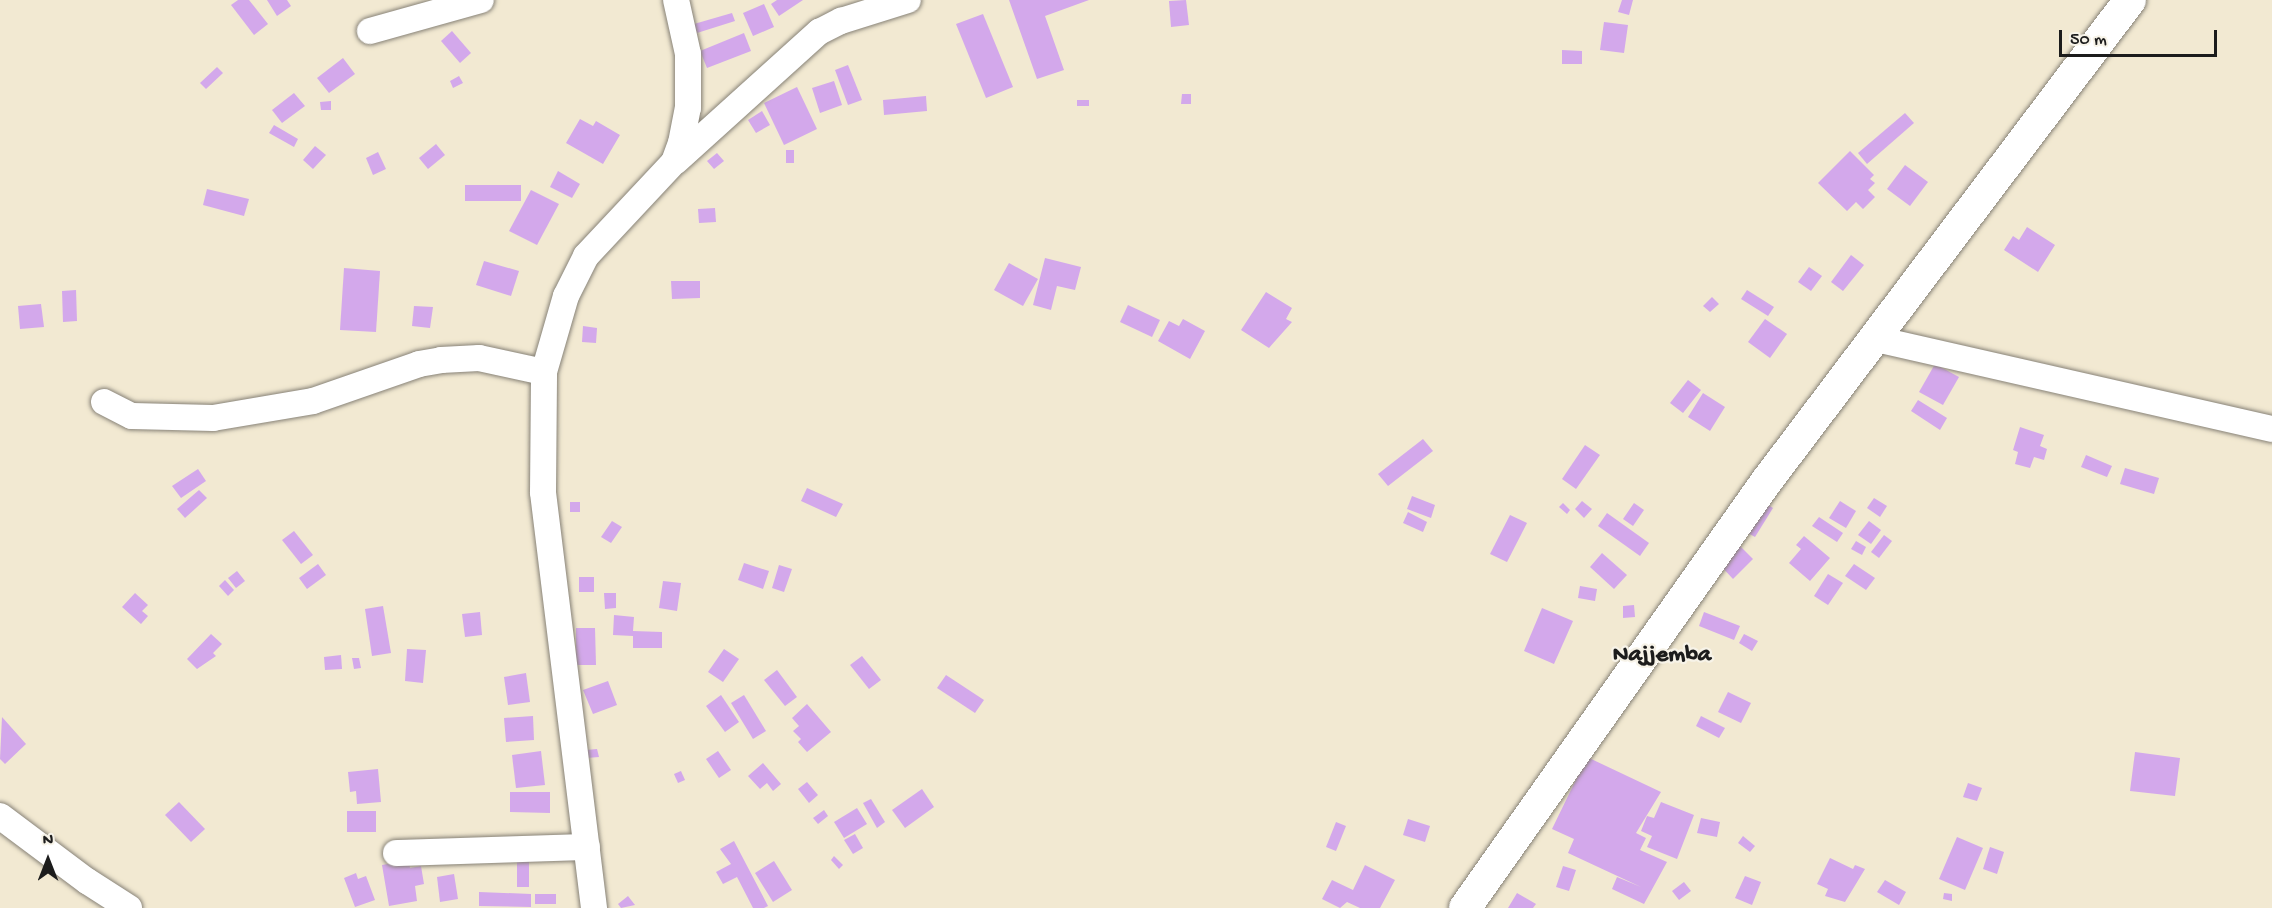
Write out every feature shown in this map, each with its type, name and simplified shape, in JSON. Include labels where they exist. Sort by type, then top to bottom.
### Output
[{"type":"street","points":[[370,32],[481,0]]},
{"type":"street","points":[[674,162],[686,128],[688,98],[688,54],[676,0]]},
{"type":"street","points":[[594,908],[543,492],[544,372],[562,306],[586,256],[674,162],[819,32],[841,21],[908,0]]},
{"type":"street","points":[[1465,908],[1766,482],[2130,0]]},
{"type":"street","points":[[1876,339],[2272,429]]},
{"type":"street","points":[[104,402],[140,417],[213,418],[313,401],[419,364],[441,360],[479,358],[544,372]]},
{"type":"street","points":[[0,816],[87,881],[129,908]]},
{"type":"street","points":[[396,853],[587,847]]},
{"type":"building","points":[[238,0],[249,0],[268,24],[254,35],[231,5]]},
{"type":"building","points":[[267,0],[287,0],[291,6],[277,16]]},
{"type":"building","points":[[777,0],[803,0],[779,16],[771,4]]},
{"type":"building","points":[[1009,0],[1089,0],[1045,16],[1064,70],[1037,79]]},
{"type":"building","points":[[1186,0],[1189,25],[1171,27],[1169,1]]},
{"type":"building","points":[[1622,0],[1633,0],[1629,15],[1618,12]]},
{"type":"building","points":[[764,4],[774,27],[753,36],[743,13]]},
{"type":"building","points":[[732,13],[735,21],[697,33],[694,24]]},
{"type":"building","points":[[983,14],[1013,87],[986,98],[956,24]]},
{"type":"building","points":[[1604,22],[1628,25],[1624,53],[1600,50]]},
{"type":"building","points":[[452,31],[471,53],[460,63],[441,41]]},
{"type":"building","points":[[744,33],[751,51],[707,68],[700,51]]},
{"type":"building","points":[[1562,50],[1582,51],[1582,64],[1562,64]]},
{"type":"building","points":[[343,58],[355,74],[329,93],[317,78]]},
{"type":"building","points":[[848,65],[862,100],[848,105],[835,70]]},
{"type":"building","points":[[217,67],[223,73],[206,89],[200,83]]},
{"type":"building","points":[[459,76],[463,83],[453,88],[450,81]]},
{"type":"building","points":[[834,81],[842,105],[820,113],[812,88]]},
{"type":"building","points":[[797,87],[817,129],[784,145],[764,103]]},
{"type":"building","points":[[294,93],[305,106],[282,123],[272,110]]},
{"type":"building","points":[[1182,94],[1191,94],[1191,104],[1181,104]]},
{"type":"building","points":[[926,96],[927,111],[884,115],[883,100]]},
{"type":"building","points":[[1077,100],[1089,100],[1089,106],[1077,106]]},
{"type":"building","points":[[331,101],[331,110],[321,110],[320,102]]},
{"type":"building","points":[[762,111],[770,125],[756,133],[748,120]]},
{"type":"building","points":[[1905,113],[1914,123],[1867,164],[1858,153]]},
{"type":"building","points":[[580,119],[593,126],[596,121],[620,135],[603,164],[566,143]]},
{"type":"building","points":[[274,125],[298,139],[294,147],[269,133]]},
{"type":"building","points":[[436,144],[445,155],[428,169],[419,158]]},
{"type":"building","points":[[315,146],[326,155],[313,169],[303,160]]},
{"type":"building","points":[[786,150],[794,150],[794,163],[786,163]]},
{"type":"building","points":[[1850,151],[1874,175],[1870,179],[1875,183],[1868,190],[1875,197],[1863,209],[1856,202],[1847,211],[1818,183]]},
{"type":"building","points":[[378,152],[386,169],[373,175],[366,158]]},
{"type":"building","points":[[717,153],[724,161],[714,169],[707,161]]},
{"type":"building","points":[[1905,165],[1928,182],[1910,206],[1887,189]]},
{"type":"building","points":[[558,171],[580,184],[572,198],[550,187]]},
{"type":"building","points":[[465,185],[521,185],[521,201],[465,201]]},
{"type":"building","points":[[207,189],[249,199],[244,216],[203,205]]},
{"type":"building","points":[[531,190],[559,204],[537,245],[509,231]]},
{"type":"building","points":[[715,208],[716,222],[699,223],[698,209]]},
{"type":"building","points":[[2027,227],[2055,245],[2038,272],[2004,250],[2013,236],[2019,240]]},
{"type":"building","points":[[1851,255],[1864,265],[1843,291],[1831,282]]},
{"type":"building","points":[[1045,258],[1081,267],[1075,290],[1057,286],[1051,310],[1033,305]]},
{"type":"building","points":[[484,261],[519,271],[511,296],[476,285]]},
{"type":"building","points":[[1009,263],[1038,279],[1023,306],[994,290]]},
{"type":"building","points":[[1809,267],[1822,276],[1811,291],[1798,282]]},
{"type":"building","points":[[344,268],[380,271],[376,332],[340,330]]},
{"type":"building","points":[[671,281],[700,281],[700,298],[672,299]]},
{"type":"building","points":[[76,290],[77,321],[63,322],[62,291]]},
{"type":"building","points":[[1747,290],[1774,307],[1768,316],[1741,299]]},
{"type":"building","points":[[1266,292],[1292,308],[1286,319],[1292,322],[1269,348],[1241,330]]},
{"type":"building","points":[[1712,297],[1719,304],[1710,312],[1703,306]]},
{"type":"building","points":[[41,304],[44,327],[20,329],[18,306]]},
{"type":"building","points":[[1128,305],[1160,320],[1152,337],[1120,322]]},
{"type":"building","points":[[414,306],[433,307],[430,328],[412,326]]},
{"type":"building","points":[[1183,319],[1205,331],[1190,359],[1158,341],[1169,321],[1179,326]]},
{"type":"building","points":[[1765,319],[1787,334],[1770,358],[1748,342]]},
{"type":"building","points":[[583,326],[597,328],[596,343],[582,342]]},
{"type":"building","points":[[1935,364],[1959,377],[1943,405],[1919,392]]},
{"type":"building","points":[[1688,380],[1701,390],[1683,413],[1670,403]]},
{"type":"building","points":[[1703,393],[1725,407],[1710,431],[1688,417]]},
{"type":"building","points":[[1918,400],[1947,418],[1940,430],[1911,411]]},
{"type":"building","points":[[2020,427],[2044,435],[2040,446],[2047,449],[2044,460],[2034,457],[2030,468],[2015,464],[2018,452],[2013,450]]},
{"type":"building","points":[[1423,439],[1433,451],[1388,486],[1378,474]]},
{"type":"building","points":[[1585,445],[1600,455],[1576,489],[1562,479]]},
{"type":"building","points":[[2086,455],[2112,466],[2107,477],[2081,467]]},
{"type":"building","points":[[2125,468],[2159,478],[2154,494],[2120,484]]},
{"type":"building","points":[[198,469],[206,481],[181,498],[172,486]]},
{"type":"building","points":[[807,488],[843,504],[836,517],[801,501]]},
{"type":"building","points":[[199,490],[207,498],[185,518],[177,509]]},
{"type":"building","points":[[1412,496],[1435,505],[1431,518],[1407,509]]},
{"type":"building","points":[[1874,498],[1887,506],[1880,517],[1867,508]]},
{"type":"building","points":[[1582,501],[1592,509],[1584,518],[1575,509]]},
{"type":"building","points":[[1840,501],[1856,511],[1846,528],[1829,518]]},
{"type":"building","points":[[570,502],[580,502],[580,512],[570,512]]},
{"type":"building","points":[[1563,503],[1570,510],[1567,514],[1559,507]]},
{"type":"building","points":[[1634,503],[1644,510],[1633,526],[1623,519]]},
{"type":"building","points":[[1765,503],[1773,508],[1755,537],[1746,532]]},
{"type":"building","points":[[1408,512],[1427,522],[1423,532],[1403,523]]},
{"type":"building","points":[[1607,513],[1649,543],[1640,556],[1598,526]]},
{"type":"building","points":[[1510,515],[1527,523],[1507,562],[1490,554]]},
{"type":"building","points":[[1819,517],[1843,533],[1837,542],[1812,526]]},
{"type":"building","points":[[612,521],[622,527],[611,543],[601,537]]},
{"type":"building","points":[[1869,521],[1881,530],[1871,544],[1858,535]]},
{"type":"building","points":[[294,531],[313,555],[301,564],[282,540]]},
{"type":"building","points":[[1884,535],[1892,541],[1879,558],[1871,552]]},
{"type":"building","points":[[1804,536],[1830,558],[1810,581],[1789,563],[1801,549],[1796,545]]},
{"type":"building","points":[[1856,541],[1866,547],[1862,555],[1851,549]]},
{"type":"building","points":[[1740,546],[1753,559],[1733,579],[1720,565]]},
{"type":"building","points":[[1602,553],[1627,575],[1614,589],[1590,567]]},
{"type":"building","points":[[744,563],[769,571],[763,589],[738,580]]},
{"type":"building","points":[[318,564],[326,575],[307,589],[299,578]]},
{"type":"building","points":[[1854,564],[1875,578],[1866,590],[1845,576]]},
{"type":"building","points":[[779,565],[792,569],[784,592],[772,588]]},
{"type":"building","points":[[237,571],[245,581],[236,588],[228,578]]},
{"type":"building","points":[[1828,574],[1843,583],[1828,605],[1814,596]]},
{"type":"building","points":[[579,577],[594,577],[594,592],[579,592]]},
{"type":"building","points":[[225,580],[234,590],[228,596],[219,586]]},
{"type":"building","points":[[663,581],[681,583],[677,611],[659,608]]},
{"type":"building","points":[[1580,586],[1597,589],[1595,601],[1578,598]]},
{"type":"building","points":[[135,593],[148,605],[142,611],[148,616],[141,624],[122,607]]},
{"type":"building","points":[[604,593],[616,593],[616,608],[605,609]]},
{"type":"building","points":[[1634,605],[1635,617],[1623,618],[1623,606]]},
{"type":"building","points":[[383,606],[391,653],[372,656],[365,609]]},
{"type":"building","points":[[1542,608],[1573,621],[1554,664],[1524,651]]},
{"type":"building","points":[[480,612],[482,635],[465,637],[462,614]]},
{"type":"building","points":[[1704,612],[1740,626],[1734,640],[1699,626]]},
{"type":"building","points":[[614,615],[634,617],[633,631],[662,632],[662,648],[633,648],[633,636],[613,635]]},
{"type":"building","points":[[576,628],[595,628],[596,665],[576,665]]},
{"type":"building","points":[[211,634],[222,644],[213,653],[216,656],[197,669],[187,659]]},
{"type":"building","points":[[1744,634],[1758,641],[1752,651],[1739,643]]},
{"type":"building","points":[[407,649],[426,650],[423,683],[405,681]]},
{"type":"building","points":[[724,649],[739,659],[723,682],[708,672]]},
{"type":"building","points":[[341,655],[342,669],[325,670],[324,657]]},
{"type":"building","points":[[862,656],[881,680],[869,689],[850,665]]},
{"type":"building","points":[[352,658],[359,658],[361,668],[354,669]]},
{"type":"building","points":[[777,670],[797,697],[785,706],[764,680]]},
{"type":"building","points":[[526,673],[530,702],[508,705],[504,677]]},
{"type":"building","points":[[946,675],[984,700],[975,713],[937,688]]},
{"type":"building","points":[[608,681],[617,705],[593,714],[583,690]]},
{"type":"building","points":[[1728,692],[1751,703],[1741,723],[1718,712]]},
{"type":"building","points":[[721,695],[739,722],[725,732],[706,706]]},
{"type":"building","points":[[744,695],[766,731],[753,739],[731,703]]},
{"type":"building","points":[[807,704],[831,732],[807,752],[798,742],[801,739],[793,731],[799,726],[792,718]]},
{"type":"building","points":[[533,716],[534,740],[506,742],[504,718]]},
{"type":"building","points":[[1701,716],[1725,728],[1719,738],[1696,726]]},
{"type":"building","points":[[2,717],[26,744],[5,764],[0,759]]},
{"type":"building","points":[[597,749],[599,757],[587,758],[586,750]]},
{"type":"building","points":[[541,751],[545,785],[516,788],[512,755]]},
{"type":"building","points":[[718,751],[731,770],[719,778],[706,759]]},
{"type":"building","points":[[2135,752],[2180,758],[2175,796],[2130,791]]},
{"type":"building","points":[[1587,757],[1661,792],[1636,833],[1646,838],[1640,850],[1667,862],[1644,904],[1612,889],[1617,877],[1641,887],[1568,853],[1574,839],[1552,829]]},
{"type":"building","points":[[763,763],[781,784],[773,791],[767,783],[760,789],[748,776]]},
{"type":"building","points":[[378,769],[381,802],[357,804],[356,791],[350,792],[348,772]]},
{"type":"building","points":[[681,771],[685,780],[678,783],[674,774]]},
{"type":"building","points":[[807,782],[818,795],[809,803],[798,789]]},
{"type":"building","points":[[1968,783],[1982,788],[1977,801],[1963,797]]},
{"type":"building","points":[[922,789],[934,807],[905,828],[892,810]]},
{"type":"building","points":[[510,792],[550,792],[550,813],[510,812]]},
{"type":"building","points":[[871,799],[885,822],[877,828],[863,803]]},
{"type":"building","points":[[179,802],[205,829],[191,842],[165,815]]},
{"type":"building","points":[[1661,802],[1694,815],[1677,859],[1647,847],[1652,836],[1641,831],[1647,816],[1654,818]]},
{"type":"building","points":[[857,808],[867,824],[844,838],[834,822]]},
{"type":"building","points":[[824,810],[828,816],[818,824],[813,818]]},
{"type":"building","points":[[347,811],[376,811],[376,832],[347,832]]},
{"type":"building","points":[[1701,818],[1720,822],[1717,837],[1697,833]]},
{"type":"building","points":[[1408,819],[1430,826],[1425,842],[1403,835]]},
{"type":"building","points":[[1336,822],[1346,826],[1336,851],[1326,847]]},
{"type":"building","points":[[855,834],[863,848],[853,854],[844,840]]},
{"type":"building","points":[[1743,836],[1755,846],[1750,852],[1738,843]]},
{"type":"building","points":[[1957,837],[1983,848],[1965,890],[1939,879]]},
{"type":"building","points":[[734,841],[768,906],[764,908],[753,908],[737,877],[723,884],[716,872],[731,864],[720,849]]},
{"type":"building","points":[[1990,847],[2004,852],[1997,874],[1983,869]]},
{"type":"building","points":[[834,856],[843,865],[839,869],[831,860]]},
{"type":"building","points":[[1830,858],[1853,869],[1855,865],[1865,869],[1845,902],[1825,896],[1828,889],[1817,884]]},
{"type":"building","points":[[409,860],[410,868],[421,866],[424,884],[415,886],[417,901],[389,906],[382,865]]},
{"type":"building","points":[[517,860],[529,861],[529,887],[517,887]]},
{"type":"building","points":[[774,861],[792,890],[773,902],[755,873]]},
{"type":"building","points":[[1365,865],[1395,880],[1380,908],[1360,908],[1347,902],[1340,908],[1322,899],[1332,880],[1353,890]]},
{"type":"building","points":[[1563,866],[1576,870],[1569,891],[1556,887]]},
{"type":"building","points":[[356,873],[358,879],[366,876],[375,900],[355,907],[344,878]]},
{"type":"building","points":[[454,874],[458,899],[440,902],[437,877]]},
{"type":"building","points":[[1745,876],[1761,882],[1752,905],[1735,898]]},
{"type":"building","points":[[1885,880],[1906,892],[1899,905],[1877,892]]},
{"type":"building","points":[[1684,882],[1691,891],[1679,900],[1672,891]]},
{"type":"building","points":[[479,892],[531,894],[531,907],[479,906]]},
{"type":"building","points":[[1517,893],[1536,904],[1533,908],[1508,908]]},
{"type":"building","points":[[1944,893],[1952,894],[1952,901],[1943,899]]},
{"type":"building","points":[[535,894],[556,894],[556,904],[535,904]]},
{"type":"building","points":[[628,896],[635,905],[621,908],[618,904]]},
{"type":"district","name":"Najjemba","points":[[1662,656]]}]
